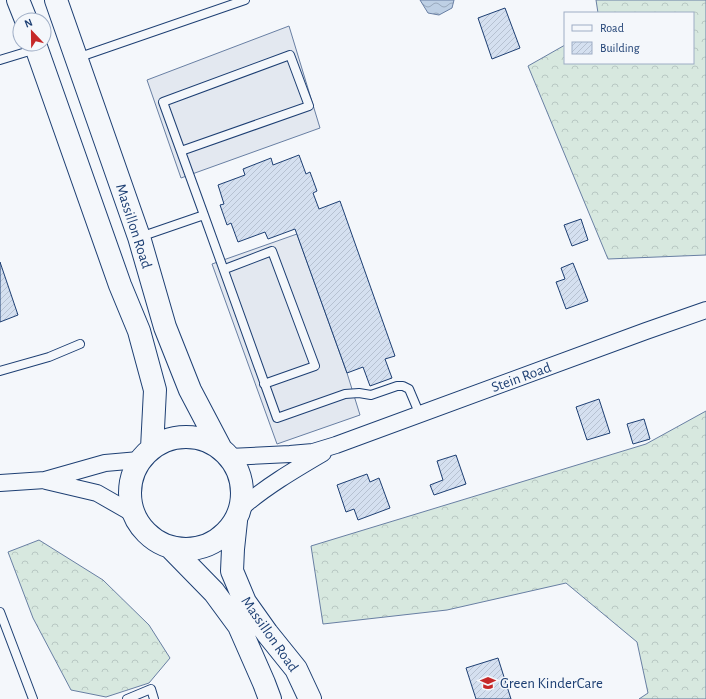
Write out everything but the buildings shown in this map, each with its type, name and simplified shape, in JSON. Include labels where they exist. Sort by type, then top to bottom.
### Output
[{"type":"main road","points":[[18,0],[23,12]]},
{"type":"main road","name":"Massillon Road","points":[[56,0],[139,237],[168,334],[190,390],[225,453]]},
{"type":"main road","points":[[37,52],[120,285],[139,331],[155,390],[146,454]]},
{"type":"main road","points":[[188,437],[207,440],[225,453],[236,465],[242,483],[242,502],[238,515],[224,536],[207,546],[188,550],[170,548],[154,541],[141,528],[132,513],[129,495],[131,477],[146,454],[168,439],[188,437]]},
{"type":"main road","name":"Massillon Road","points":[[238,515],[233,549],[232,571],[245,602],[296,670],[310,699]]},
{"type":"main road","name":"Massillon Road","points":[[170,548],[214,592],[239,626],[270,699]]},
{"type":"street","name":"Stein Road","points":[[225,453],[290,454],[313,452],[336,445],[706,310]]},
{"type":"street","name":"Stein Road","points":[[238,515],[249,501],[286,475],[336,445]]},
{"type":"street","points":[[0,483],[45,480],[105,463],[146,454]]},
{"type":"street","points":[[45,480],[97,493],[132,513]]},
{"type":"lane","points":[[76,59],[245,0]]},
{"type":"lane","points":[[0,60],[20,52]]},
{"type":"lane","points":[[181,151],[309,106],[290,55],[163,102],[264,384],[277,418],[345,394],[359,393],[371,395],[396,386],[403,386],[408,389],[420,414]]},
{"type":"lane","points":[[139,237],[204,215]]},
{"type":"lane","points":[[224,269],[272,250],[315,366],[264,384]]},
{"type":"lane","points":[[0,371],[49,358],[80,344]]},
{"type":"lane","points":[[0,612],[33,699]]},
{"type":"lane","points":[[127,699],[151,689],[154,699]]},
{"type":"green space","points":[[596,0],[706,0],[706,255],[608,259],[528,66],[564,46],[564,64],[694,64],[694,12],[598,12]]},
{"type":"green space","points":[[706,411],[706,699],[639,699],[648,693],[637,642],[566,583],[447,610],[323,624],[311,546],[646,444]]},
{"type":"green space","points":[[39,540],[103,580],[149,625],[170,658],[149,683],[106,697],[71,690],[33,618],[8,552]]},
{"type":"shaded area","points":[[289,26],[320,128],[181,178],[147,80]]},
{"type":"shaded area","points":[[297,234],[347,373],[360,415],[277,444],[212,264]]},
{"type":"water","points":[[420,0],[454,0],[452,8],[439,15],[428,13]]},
{"type":"place","name":"Green KinderCare","points":[[488,683]]}]
